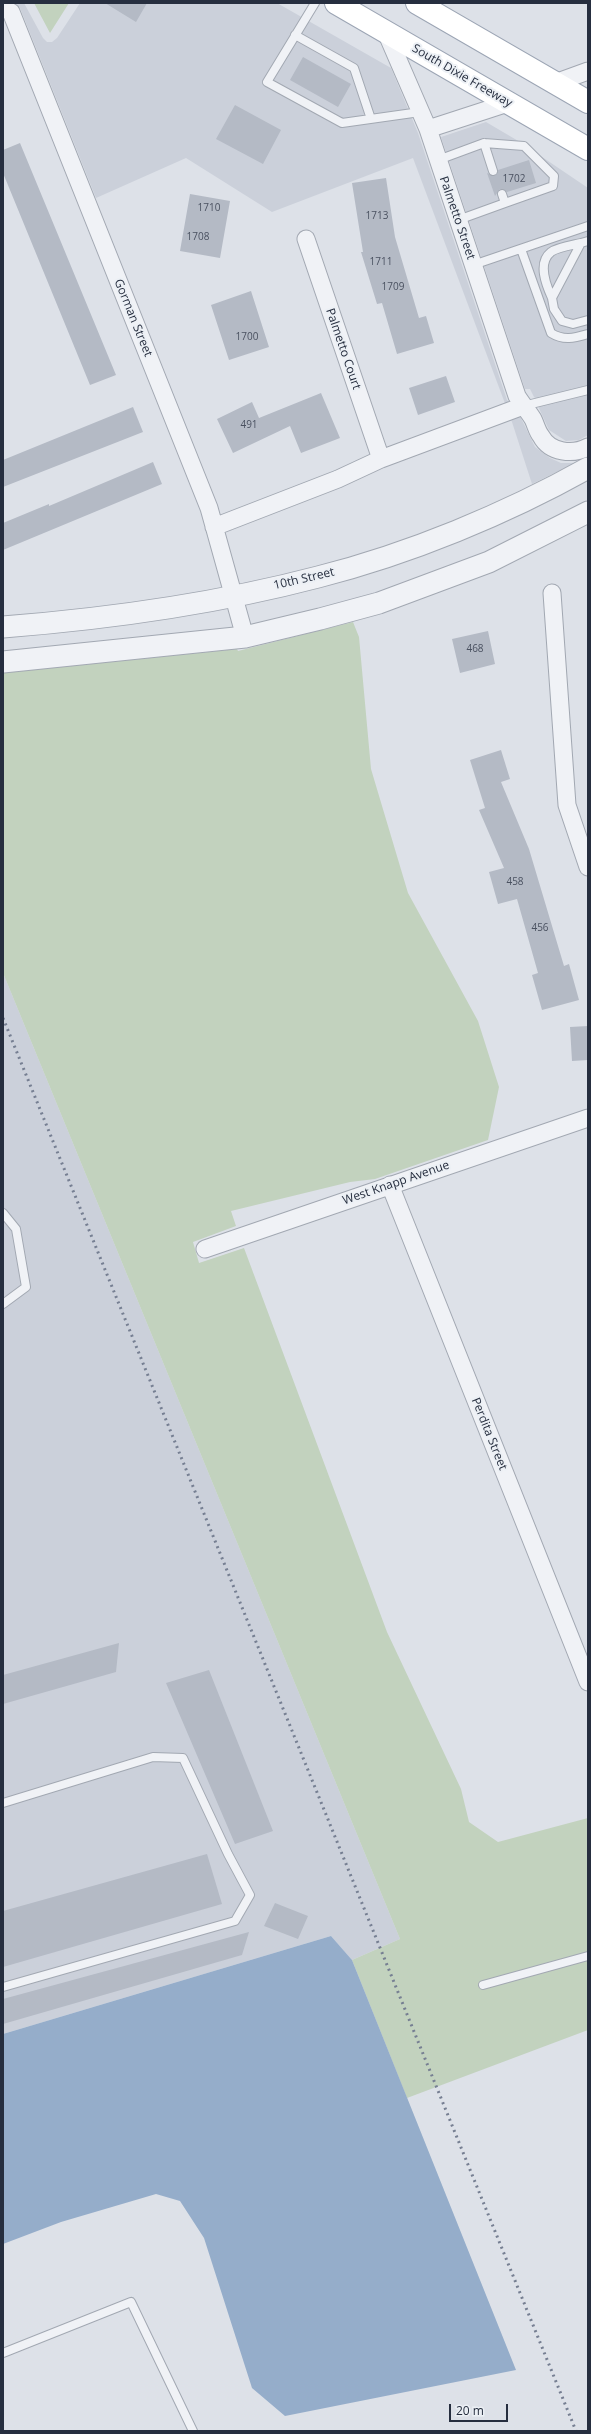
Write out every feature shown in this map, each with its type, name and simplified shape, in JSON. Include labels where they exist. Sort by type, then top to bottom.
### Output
[{"type":"main road","name":"South Dixie Freeway","points":[[336,3],[588,149]]},
{"type":"main road","points":[[417,3],[588,102]]},
{"type":"street","name":"Gorman Street","points":[[3,8],[11,12],[209,508],[245,637]]},
{"type":"street","name":"Palmetto Street","points":[[386,32],[428,129],[517,396],[541,438],[553,448],[564,452],[574,452],[588,447]]},
{"type":"street","points":[[555,82],[588,71]]},
{"type":"street","points":[[428,129],[508,103]]},
{"type":"street","name":"Palmetto Court","points":[[306,240],[382,459]]},
{"type":"street","points":[[214,527],[338,479],[382,459],[523,406]]},
{"type":"street","name":"10th Street","points":[[3,627],[153,609],[233,595],[318,577],[442,535],[539,495],[588,468]]},
{"type":"street","points":[[3,662],[245,637],[379,603],[489,562],[588,512]]},
{"type":"street","points":[[552,593],[560,738],[567,805],[588,867]]},
{"type":"street","name":"West Knapp Avenue","points":[[205,1249],[588,1118]]},
{"type":"street","name":"Perdita Street","points":[[390,1185],[588,1682]]},
{"type":"lane","points":[[315,3],[267,82],[342,123],[420,112]]},
{"type":"lane","points":[[295,35],[354,68],[372,119]]},
{"type":"lane","points":[[438,160],[484,144],[524,146],[554,176],[553,186],[458,220]]},
{"type":"lane","points":[[484,144],[494,171]]},
{"type":"lane","points":[[502,194],[505,202]]},
{"type":"lane","points":[[473,265],[588,226]]},
{"type":"lane","points":[[552,298],[584,242]]},
{"type":"lane","points":[[584,242],[551,252],[544,263],[544,282],[552,298],[554,308],[562,321],[573,324],[588,320]]},
{"type":"lane","points":[[521,249],[551,332],[560,338],[574,338],[588,334]]},
{"type":"lane","points":[[523,406],[588,390]]},
{"type":"lane","points":[[3,1213],[16,1229],[26,1288],[3,1304]]},
{"type":"lane","points":[[3,1803],[153,1757],[183,1758],[228,1854],[250,1895],[235,1921],[3,1987]]},
{"type":"lane","points":[[483,1985],[588,1956]]},
{"type":"lane","points":[[3,2352],[132,2302],[193,2431]]},
{"type":"shaded area","points":[[15,3],[24,3],[43,38],[47,42],[52,42],[57,38],[80,3],[277,3],[391,68],[418,133],[507,400],[518,412],[535,447],[550,458],[561,463],[575,463],[532,484],[512,422],[413,158],[272,212],[186,158],[96,198],[20,8]]},
{"type":"shaded area","points":[[486,122],[520,142],[588,188],[588,435],[579,440],[566,441],[549,430],[538,406],[540,402],[534,397],[530,389],[525,389],[441,137]]},
{"type":"shaded area","points":[[3,973],[400,1939],[352,1960],[331,1936],[3,2034]]},
{"type":"green space","points":[[34,3],[69,3],[50,33]]},
{"type":"green space","points":[[353,622],[359,637],[371,769],[408,893],[478,1021],[499,1087],[488,1140],[375,1179],[350,1182],[231,1211],[236,1226],[193,1242],[199,1263],[244,1248],[387,1632],[461,1789],[469,1822],[498,1842],[588,1818],[588,2030],[407,2098],[352,1960],[400,1939],[3,973],[3,673],[237,649],[238,651]]},
{"type":"water","points":[[331,1936],[352,1960],[516,2370],[285,2416],[252,2388],[204,2238],[180,2201],[156,2194],[61,2222],[3,2244],[3,2034]]},
{"type":"building","points":[[105,3],[147,3],[136,22]]},
{"type":"building","points":[[303,57],[351,84],[338,107],[290,80]]},
{"type":"building","points":[[235,105],[281,130],[263,164],[216,139]]},
{"type":"building","points":[[20,143],[116,375],[90,385],[3,173],[3,150]]},
{"type":"building","points":[[529,160],[536,183],[507,192],[500,189],[495,196],[487,173],[494,176],[498,170]]},
{"type":"building","points":[[386,178],[395,237],[419,318],[426,316],[434,343],[397,354],[382,303],[377,304],[361,252],[363,252],[352,183]]},
{"type":"building","points":[[190,194],[230,201],[220,258],[180,251]]},
{"type":"building","points":[[251,291],[269,347],[229,360],[211,305]]},
{"type":"building","points":[[446,376],[455,402],[418,415],[409,388]]},
{"type":"building","points":[[321,393],[340,438],[301,453],[290,426],[233,453],[217,419],[252,402],[259,418]]},
{"type":"building","points":[[133,407],[143,432],[3,487],[3,460]]},
{"type":"building","points":[[153,462],[162,484],[3,550],[3,523],[49,504],[49,506]]},
{"type":"building","points":[[488,631],[495,664],[460,673],[452,639]]},
{"type":"building","points":[[501,750],[510,779],[501,782],[529,849],[564,966],[569,964],[579,1000],[542,1010],[532,975],[538,973],[517,899],[498,904],[489,872],[504,868],[479,810],[485,808],[470,760]]},
{"type":"building","points":[[588,1026],[588,1060],[572,1061],[570,1027]]},
{"type":"building","points":[[119,1643],[116,1672],[3,1704],[3,1675]]},
{"type":"building","points":[[209,1670],[273,1831],[235,1844],[166,1683]]},
{"type":"building","points":[[207,1854],[222,1904],[3,1967],[3,1911]]},
{"type":"building","points":[[275,1903],[308,1916],[298,1939],[264,1926]]},
{"type":"building","points":[[249,1932],[242,1955],[3,2024],[3,1999]]},
{"type":"railway","points":[[3,1018],[576,2431]]}]
